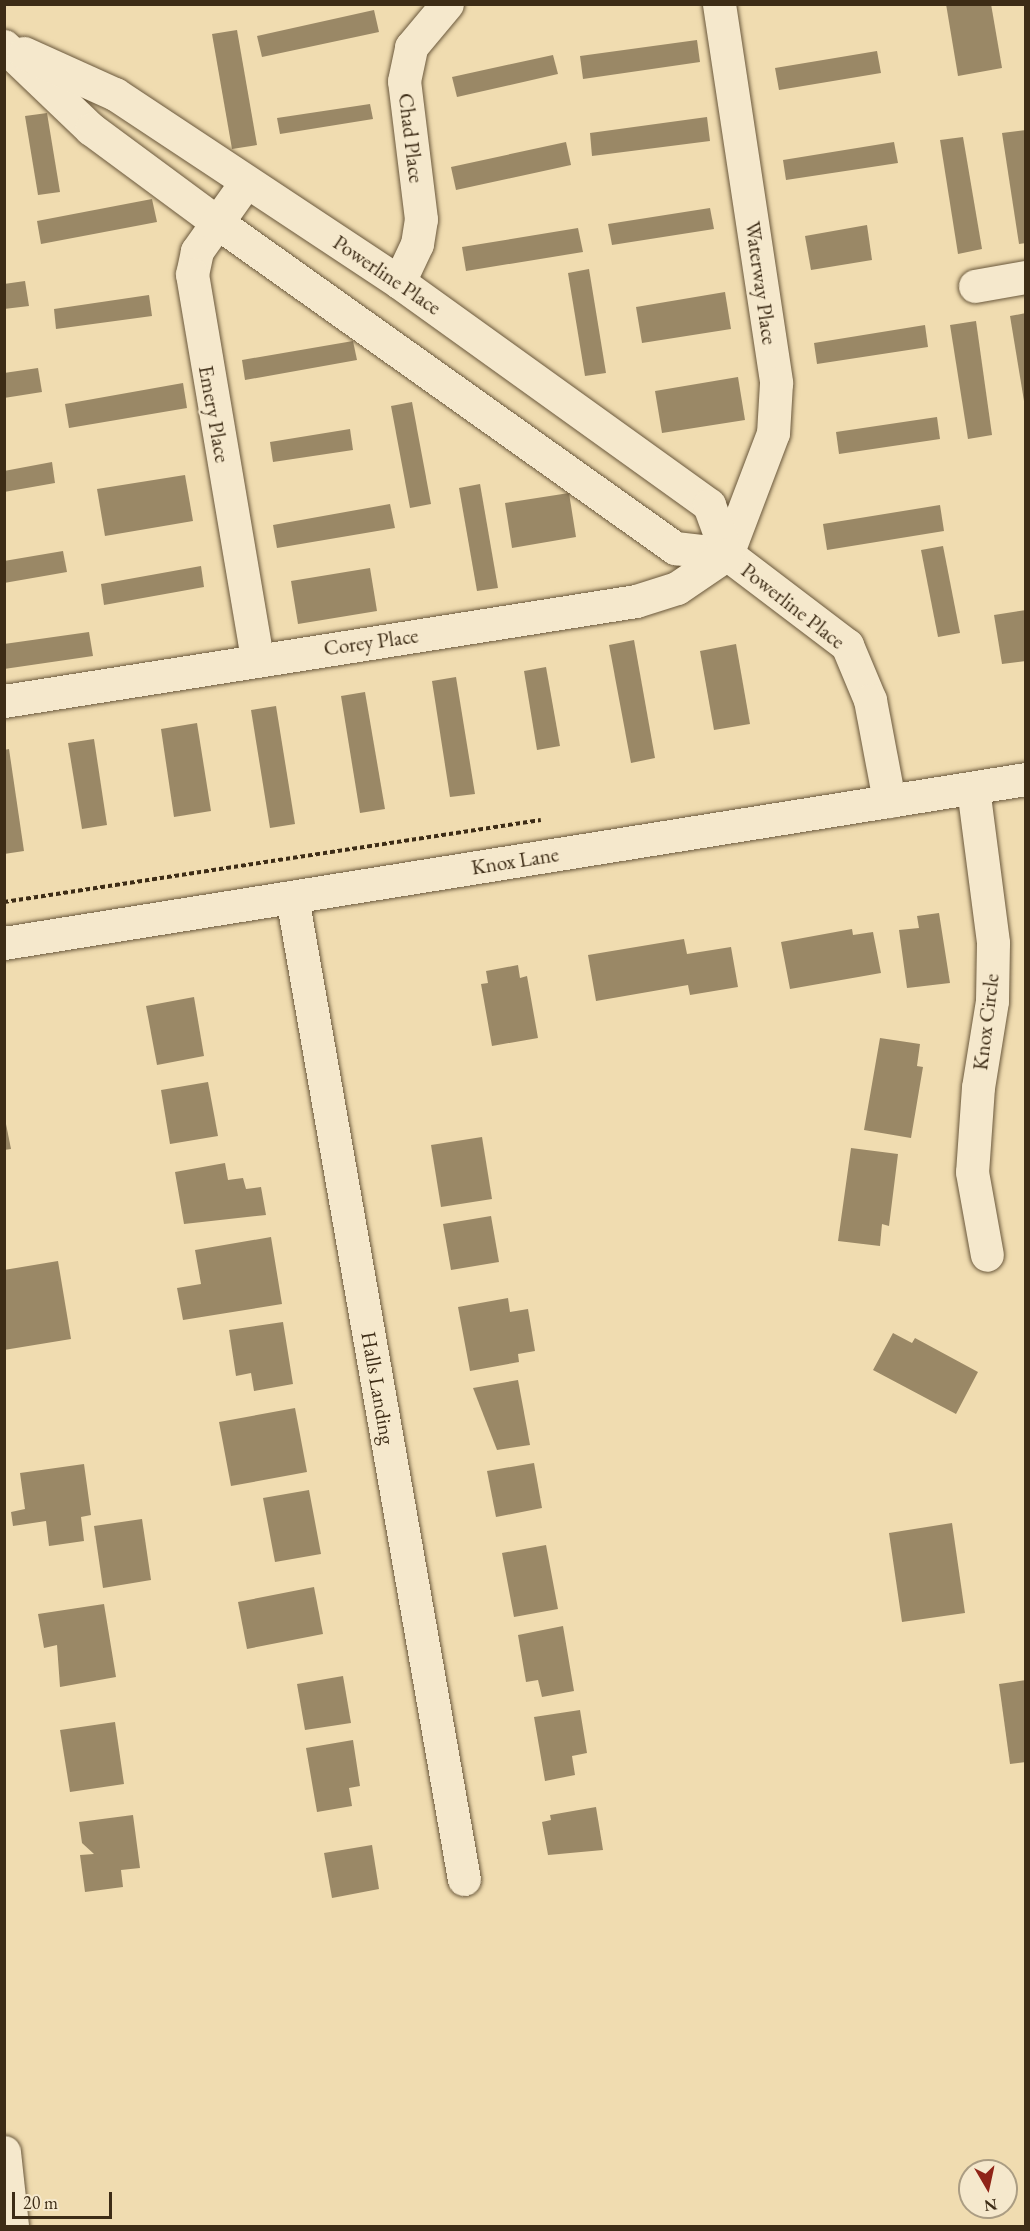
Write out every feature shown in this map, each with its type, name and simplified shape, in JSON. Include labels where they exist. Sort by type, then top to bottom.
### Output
[{"type":"street","name":"Chad Place","points":[[399,282],[417,244],[421,219],[404,81],[411,47],[447,4]]},
{"type":"street","name":"Waterway Place","points":[[719,4],[776,383],[772,434],[727,554]]},
{"type":"street","name":"Powerline Place","points":[[4,45],[115,94],[399,282],[709,505],[727,554]]},
{"type":"street","name":"Powerline Place","points":[[4,45],[92,129],[218,223],[675,548],[727,554],[846,645],[870,700],[889,801]]},
{"type":"street","name":"Emery Place","points":[[246,182],[197,251],[194,299],[257,659]]},
{"type":"street","points":[[975,286],[1026,277]]},
{"type":"street","name":"Corey Place","points":[[4,701],[257,659],[636,601],[676,588],[727,554]]},
{"type":"street","name":"Knox Lane","points":[[4,942],[1026,779]]},
{"type":"street","name":"Knox Circle","points":[[973,788],[993,943],[992,1001],[978,1087],[972,1172],[987,1255]]},
{"type":"street","name":"Halls Landing","points":[[292,897],[464,1879]]},
{"type":"street","points":[[4,2152],[12,2226]]},
{"type":"path","points":[[4,902],[550,818]]},
{"type":"building","points":[[946,4],[991,4],[1002,68],[958,76]]},
{"type":"building","points":[[374,10],[379,32],[262,57],[257,36]]},
{"type":"building","points":[[237,30],[257,145],[232,149],[212,34]]},
{"type":"building","points":[[697,40],[700,62],[583,79],[580,56]]},
{"type":"building","points":[[877,51],[881,73],[779,90],[775,68]]},
{"type":"building","points":[[553,55],[558,74],[457,97],[452,77]]},
{"type":"building","points":[[370,104],[373,119],[280,134],[277,118]]},
{"type":"building","points":[[47,113],[60,192],[38,195],[25,116]]},
{"type":"building","points":[[707,117],[710,141],[592,156],[590,133]]},
{"type":"building","points":[[1026,130],[1026,243],[1019,244],[1002,133]]},
{"type":"building","points":[[963,137],[982,249],[958,254],[940,140]]},
{"type":"building","points":[[566,142],[571,165],[456,190],[451,167]]},
{"type":"building","points":[[894,142],[898,163],[786,180],[783,160]]},
{"type":"building","points":[[152,199],[157,222],[41,244],[37,221]]},
{"type":"building","points":[[710,208],[714,229],[612,245],[608,224]]},
{"type":"building","points":[[867,225],[872,260],[811,270],[805,236]]},
{"type":"building","points":[[578,228],[583,252],[466,271],[462,247]]},
{"type":"building","points":[[589,269],[606,373],[585,376],[568,273]]},
{"type":"building","points":[[25,281],[29,306],[4,309],[4,284]]},
{"type":"building","points":[[725,292],[731,329],[642,343],[636,307]]},
{"type":"building","points":[[149,295],[152,316],[56,329],[54,309]]},
{"type":"building","points":[[1026,313],[1026,401],[1024,401],[1010,316]]},
{"type":"building","points":[[976,321],[992,435],[968,439],[950,325]]},
{"type":"building","points":[[925,325],[928,347],[817,364],[814,343]]},
{"type":"building","points":[[353,341],[357,360],[245,380],[242,360]]},
{"type":"building","points":[[38,368],[42,392],[4,398],[4,373]]},
{"type":"building","points":[[738,377],[745,420],[662,433],[655,391]]},
{"type":"building","points":[[183,383],[187,408],[69,428],[65,404]]},
{"type":"building","points":[[412,402],[431,504],[410,508],[391,406]]},
{"type":"building","points":[[937,417],[940,439],[839,454],[836,432]]},
{"type":"building","points":[[350,429],[353,450],[273,462],[270,442]]},
{"type":"building","points":[[52,462],[55,483],[4,492],[4,471]]},
{"type":"building","points":[[185,475],[193,521],[105,536],[97,489]]},
{"type":"building","points":[[480,484],[498,588],[477,591],[459,488]]},
{"type":"building","points":[[569,493],[576,537],[512,548],[505,503]]},
{"type":"building","points":[[390,504],[395,528],[277,548],[273,525]]},
{"type":"building","points":[[940,505],[944,531],[827,550],[823,524]]},
{"type":"building","points":[[943,546],[960,633],[938,637],[921,550]]},
{"type":"building","points":[[63,551],[67,572],[4,583],[4,561]]},
{"type":"building","points":[[201,566],[204,587],[104,605],[101,584]]},
{"type":"building","points":[[370,568],[377,611],[298,624],[291,581]]},
{"type":"building","points":[[1026,610],[1026,661],[1002,664],[994,615]]},
{"type":"building","points":[[89,632],[93,656],[4,669],[4,644]]},
{"type":"building","points":[[634,640],[655,758],[631,763],[609,645]]},
{"type":"building","points":[[736,644],[750,724],[714,730],[700,651]]},
{"type":"building","points":[[546,667],[560,746],[537,750],[524,671]]},
{"type":"building","points":[[456,677],[475,794],[450,797],[432,681]]},
{"type":"building","points":[[365,692],[385,809],[360,813],[341,696]]},
{"type":"building","points":[[276,706],[295,824],[270,828],[251,710]]},
{"type":"building","points":[[197,723],[211,811],[174,817],[161,729]]},
{"type":"building","points":[[94,739],[107,825],[82,829],[68,743]]},
{"type":"building","points":[[9,749],[24,851],[4,854],[4,750]]},
{"type":"building","points":[[939,913],[950,983],[907,988],[899,930],[919,928],[917,916]]},
{"type":"building","points":[[852,929],[853,935],[873,932],[881,973],[790,989],[781,942]]},
{"type":"building","points":[[684,939],[687,954],[731,947],[738,987],[690,995],[688,985],[596,1001],[588,955]]},
{"type":"building","points":[[518,965],[520,978],[527,976],[538,1038],[492,1046],[481,984],[488,983],[486,971]]},
{"type":"building","points":[[194,997],[204,1056],[157,1065],[146,1006]]},
{"type":"building","points":[[880,1038],[920,1044],[917,1066],[923,1067],[911,1138],[864,1130]]},
{"type":"building","points":[[208,1082],[218,1136],[170,1144],[161,1090]]},
{"type":"building","points":[[4,1114],[11,1149],[4,1150]]},
{"type":"building","points":[[482,1137],[492,1199],[441,1207],[431,1145]]},
{"type":"building","points":[[851,1148],[898,1154],[889,1226],[882,1224],[880,1246],[838,1241]]},
{"type":"building","points":[[225,1163],[228,1180],[243,1178],[246,1189],[261,1187],[266,1215],[184,1224],[175,1172]]},
{"type":"building","points":[[491,1216],[499,1262],[451,1270],[443,1224]]},
{"type":"building","points":[[271,1237],[282,1304],[183,1320],[177,1288],[201,1284],[195,1250]]},
{"type":"building","points":[[58,1261],[71,1339],[4,1350],[4,1270]]},
{"type":"building","points":[[508,1298],[510,1312],[528,1309],[535,1351],[518,1354],[519,1362],[470,1371],[458,1307]]},
{"type":"building","points":[[283,1322],[293,1384],[254,1391],[251,1373],[236,1376],[229,1330]]},
{"type":"building","points":[[893,1333],[912,1343],[915,1338],[978,1372],[956,1414],[873,1370]]},
{"type":"building","points":[[518,1380],[530,1445],[497,1450],[473,1388]]},
{"type":"building","points":[[295,1408],[307,1472],[231,1486],[219,1422]]},
{"type":"building","points":[[534,1463],[542,1508],[496,1517],[487,1471]]},
{"type":"building","points":[[84,1464],[91,1515],[81,1517],[84,1541],[49,1546],[46,1521],[13,1526],[11,1512],[25,1509],[20,1473]]},
{"type":"building","points":[[309,1490],[321,1554],[275,1562],[263,1498]]},
{"type":"building","points":[[142,1519],[151,1580],[103,1588],[94,1526]]},
{"type":"building","points":[[952,1523],[965,1613],[902,1622],[889,1533]]},
{"type":"building","points":[[546,1545],[558,1609],[514,1617],[502,1553]]},
{"type":"building","points":[[314,1587],[323,1634],[247,1649],[238,1602]]},
{"type":"building","points":[[104,1604],[116,1677],[60,1687],[57,1645],[44,1648],[38,1614]]},
{"type":"building","points":[[563,1626],[574,1691],[542,1697],[538,1680],[526,1682],[518,1635]]},
{"type":"building","points":[[343,1676],[351,1723],[305,1730],[297,1684]]},
{"type":"building","points":[[1026,1680],[1026,1762],[1010,1764],[999,1684]]},
{"type":"building","points":[[580,1710],[587,1753],[572,1756],[575,1775],[545,1781],[534,1717]]},
{"type":"building","points":[[115,1722],[124,1784],[70,1792],[60,1730]]},
{"type":"building","points":[[353,1740],[360,1786],[349,1788],[352,1806],[317,1812],[306,1748]]},
{"type":"building","points":[[596,1807],[603,1850],[548,1855],[542,1822],[551,1820],[550,1815]]},
{"type":"building","points":[[133,1815],[140,1868],[121,1870],[123,1887],[85,1892],[80,1855],[94,1854],[82,1843],[79,1822]]},
{"type":"building","points":[[372,1845],[379,1889],[332,1898],[324,1853]]}]
